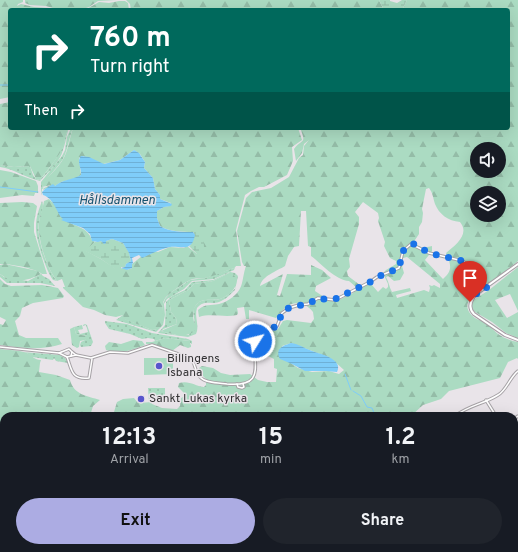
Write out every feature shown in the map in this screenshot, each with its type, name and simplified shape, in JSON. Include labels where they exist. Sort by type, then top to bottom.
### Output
[{"type":"street","points":[[0,347],[92,358],[110,352],[128,353],[148,345],[155,345],[163,350],[190,358],[193,361],[199,377],[204,380],[243,384],[250,381],[254,375],[256,363],[254,348],[256,338],[260,334],[277,326],[284,310],[292,306],[308,304],[318,298],[330,300],[335,299],[377,277],[396,270],[400,266],[403,251],[410,245],[414,244],[433,254],[463,261],[470,267],[487,288]]},
{"type":"street","points":[[518,264],[473,298],[470,305],[472,312],[505,335],[518,340]]},
{"type":"street","points":[[59,353],[69,349],[76,355]]},
{"type":"street","points":[[65,351],[74,376],[89,378],[92,358]]},
{"type":"street","points":[[70,356],[72,352]]},
{"type":"street","points":[[461,412],[500,394],[518,371]]},
{"type":"street","points":[[237,384],[240,388],[242,388],[244,386],[243,384]]},
{"type":"street","points":[[486,400],[494,412]]},
{"type":"street","points":[[224,552],[243,552]]},
{"type":"green space","points":[[0,0],[23,0],[23,2],[17,6],[21,4],[49,8],[8,8],[8,97],[0,99]]},
{"type":"green space","points":[[25,0],[117,0],[98,1],[86,8],[53,8],[25,3]]},
{"type":"green space","points":[[126,0],[379,0],[383,8],[131,8],[130,4]]},
{"type":"green space","points":[[379,0],[390,0],[397,3],[402,0],[407,0],[403,8],[383,8]]},
{"type":"green space","points":[[407,0],[518,0],[518,261],[497,279],[472,296],[467,307],[469,312],[475,318],[486,323],[498,334],[518,342],[518,359],[517,358],[508,362],[500,378],[449,391],[441,399],[423,405],[415,412],[114,412],[117,402],[123,399],[134,398],[138,403],[152,402],[152,404],[162,408],[177,409],[180,406],[181,398],[186,395],[178,387],[179,383],[183,382],[204,387],[206,385],[206,379],[200,373],[199,368],[202,366],[213,368],[221,373],[230,375],[250,374],[258,380],[276,382],[277,369],[274,368],[274,359],[268,356],[258,359],[258,345],[268,333],[278,329],[283,321],[287,320],[311,323],[314,319],[313,312],[307,306],[296,303],[292,304],[284,309],[276,318],[249,310],[249,319],[246,319],[244,307],[237,308],[237,315],[232,316],[209,315],[199,317],[198,310],[206,306],[219,304],[226,301],[238,292],[242,284],[246,266],[244,266],[242,262],[237,231],[246,198],[252,192],[271,188],[289,177],[299,158],[303,155],[304,146],[309,140],[304,144],[302,153],[296,161],[294,149],[303,141],[301,130],[510,130],[510,8],[403,8]],"holes":[[[429,188],[439,211],[448,219],[460,222],[463,226],[463,235],[446,253],[450,270],[443,279],[425,260],[432,251],[432,246],[423,248],[413,243],[419,234],[426,189]],[[363,202],[378,213],[378,221],[385,242],[384,246],[390,258],[396,261],[396,264],[383,273],[388,287],[386,289],[383,287],[378,292],[372,285],[360,285],[348,276],[347,271],[350,267],[349,259],[359,224],[359,217],[355,212]],[[301,211],[306,211],[308,246],[311,247],[311,256],[334,275],[349,281],[356,287],[353,293],[334,301],[321,295],[315,291],[316,286],[331,278],[322,270],[311,265],[311,275],[287,274],[280,296],[277,295],[283,274],[260,286],[264,279],[285,266],[288,256],[294,247],[299,246]],[[407,257],[440,284],[440,288],[434,285],[429,285],[429,292],[424,290],[397,298],[396,295],[411,291],[410,288],[392,292],[386,277],[388,276],[394,281],[400,280],[404,273],[402,266],[403,258]],[[291,343],[328,357],[344,370],[339,374],[329,371],[312,372],[298,368],[292,364],[282,346]]]},
{"type":"green space","points":[[125,1],[128,3],[129,8],[88,8],[99,2],[109,3]]},
{"type":"green space","points":[[8,102],[8,130],[68,130],[60,153],[40,180],[36,179],[30,166],[14,167],[0,165],[0,104]]},
{"type":"green space","points":[[68,130],[59,159],[40,181],[0,167],[0,165],[14,167],[30,166],[33,175],[36,179],[40,180],[60,152]]},
{"type":"green space","points":[[70,130],[72,130],[65,155],[61,163],[44,183],[41,196],[41,182],[62,156],[65,150],[67,137]]},
{"type":"green space","points":[[72,130],[299,130],[302,140],[292,147],[293,161],[287,175],[264,187],[259,187],[245,195],[236,230],[241,266],[236,266],[209,277],[191,280],[172,292],[166,297],[163,303],[163,320],[161,327],[157,329],[152,330],[124,319],[123,315],[116,317],[105,315],[83,307],[63,288],[65,287],[62,279],[57,281],[46,261],[41,245],[39,222],[44,201],[49,199],[56,206],[61,217],[63,217],[63,220],[87,232],[95,242],[86,251],[116,269],[124,268],[127,270],[132,268],[132,264],[142,256],[144,257],[153,251],[158,252],[170,247],[184,248],[187,246],[197,254],[203,232],[175,231],[160,226],[157,218],[157,211],[169,206],[171,203],[160,199],[160,195],[155,189],[153,178],[144,168],[145,162],[140,154],[134,150],[120,160],[103,164],[83,156],[79,158],[81,175],[77,178],[61,182],[55,186],[43,190],[51,185],[42,187],[42,184],[64,158]]},
{"type":"green space","points":[[0,170],[11,172],[36,181],[38,193],[35,193],[34,196],[22,195],[0,198]]},
{"type":"green space","points":[[42,201],[43,209],[39,222],[39,236],[46,261],[57,281],[53,280],[50,276],[37,238],[36,226]]},
{"type":"green space","points":[[0,203],[33,203],[37,206],[34,232],[47,274],[42,274],[35,270],[9,264],[0,264]]},
{"type":"green space","points":[[193,232],[203,232],[203,255],[197,254],[189,246],[194,233]]},
{"type":"green space","points":[[112,239],[123,243],[129,252],[131,261],[126,264],[125,267],[121,267],[121,269],[115,269],[101,259],[85,251],[95,242],[101,241],[104,243]]},
{"type":"green space","points":[[5,264],[38,271],[41,274],[26,280],[10,279],[0,274],[0,265]]},
{"type":"green space","points":[[236,265],[234,270],[214,279],[192,281],[184,289],[167,299],[164,304],[165,315],[163,325],[156,332],[116,320],[123,315],[125,319],[155,330],[160,327],[163,304],[170,293],[190,280],[205,278],[234,268]]},
{"type":"green space","points":[[518,267],[518,311],[510,294],[495,300],[507,318],[518,312],[518,338],[506,333],[492,322],[475,312],[472,308],[472,301],[489,290]]},
{"type":"green space","points":[[230,272],[235,273],[238,276],[236,287],[229,273],[213,281],[194,284],[188,290],[169,300],[171,312],[176,318],[177,324],[161,331],[175,335],[189,335],[194,325],[193,310],[198,303],[204,300],[220,299],[235,289],[230,295],[221,301],[216,303],[205,303],[197,308],[196,334],[188,337],[158,333],[165,325],[166,302],[172,296],[185,290],[192,282],[213,280]]},
{"type":"green space","points":[[229,273],[233,274],[235,278],[236,285],[234,289],[228,295],[220,299],[203,301],[197,304],[193,315],[196,329],[193,332],[180,335],[161,331],[177,324],[176,318],[171,312],[169,300],[188,290],[194,284],[213,281]]},
{"type":"green space","points":[[0,274],[4,277],[28,281],[41,274],[49,279],[55,286],[40,283],[7,283],[0,277]]},
{"type":"green space","points":[[0,279],[5,284],[11,286],[42,285],[58,288],[64,296],[63,298],[33,303],[22,308],[20,316],[15,321],[19,335],[26,338],[58,338],[62,344],[46,348],[24,348],[0,345],[0,324],[3,325],[6,320],[0,317]]},
{"type":"green space","points":[[105,321],[127,324],[152,333],[188,339],[192,341],[192,344],[190,341],[165,338],[155,341],[154,339],[148,338],[142,339],[130,334],[109,329]]},
{"type":"green space","points":[[85,324],[87,325],[93,342],[91,346],[81,347],[81,342],[85,340],[87,336],[76,334],[74,327],[82,325],[83,329],[78,330],[80,334],[88,332],[86,325],[83,326]]},
{"type":"green space","points":[[74,327],[76,334],[87,336],[88,338],[80,341],[79,347],[77,348],[72,345],[70,329]]},
{"type":"green space","points":[[165,338],[190,341],[191,347],[188,348],[180,345],[172,351],[153,344],[146,344],[146,342],[152,342]]},
{"type":"green space","points":[[133,340],[142,341],[145,345],[121,352],[106,350],[105,346],[109,342],[121,344]]},
{"type":"green space","points":[[0,349],[24,352],[35,359],[41,360],[39,372],[56,375],[70,380],[78,392],[100,400],[93,406],[91,412],[0,412]]},
{"type":"green space","points":[[22,352],[60,355],[65,358],[68,363],[56,361],[54,358],[53,360],[32,357],[27,353]]},
{"type":"green space","name":"Billingens Isbana","points":[[144,358],[173,358],[173,374],[144,375]]},
{"type":"green space","points":[[148,388],[165,388],[165,396],[155,396],[153,402],[149,403]]},
{"type":"water","name":"Hållsdammen","points":[[134,150],[139,153],[145,162],[144,168],[153,178],[155,189],[160,195],[160,199],[172,204],[171,206],[164,207],[157,211],[157,218],[160,226],[172,231],[193,232],[195,235],[192,243],[187,247],[170,247],[142,258],[139,255],[132,258],[132,268],[127,270],[121,268],[125,267],[126,264],[131,261],[129,253],[123,243],[112,239],[106,241],[104,244],[101,241],[92,241],[90,234],[83,228],[61,220],[63,219],[53,203],[43,195],[42,192],[53,184],[55,186],[61,182],[81,175],[79,161],[81,156],[89,157],[104,164],[120,160]]},
{"type":"water","points":[[291,343],[334,360],[338,367],[337,372],[305,371],[280,359],[278,353],[280,348]]},
{"type":"waterway","points":[[0,85],[8,85]]},
{"type":"waterway","points":[[0,187],[38,192]]},
{"type":"waterway","points":[[345,374],[351,390]]},
{"type":"waterway","points":[[353,391],[361,396],[367,407],[372,408],[374,412]]},
{"type":"place","name":"Billingens Isbana","points":[[159,366]]},
{"type":"place","name":"Sankt Lukas kyrka","points":[[141,399]]},
{"type":"route","points":[[255,341],[256,336],[277,326],[284,310],[292,306],[308,304],[314,299],[318,298],[330,300],[335,299],[352,292],[377,277],[396,270],[400,266],[403,251],[411,244],[414,244],[429,253],[457,259],[466,263],[487,288],[476,294],[470,302]]}]
